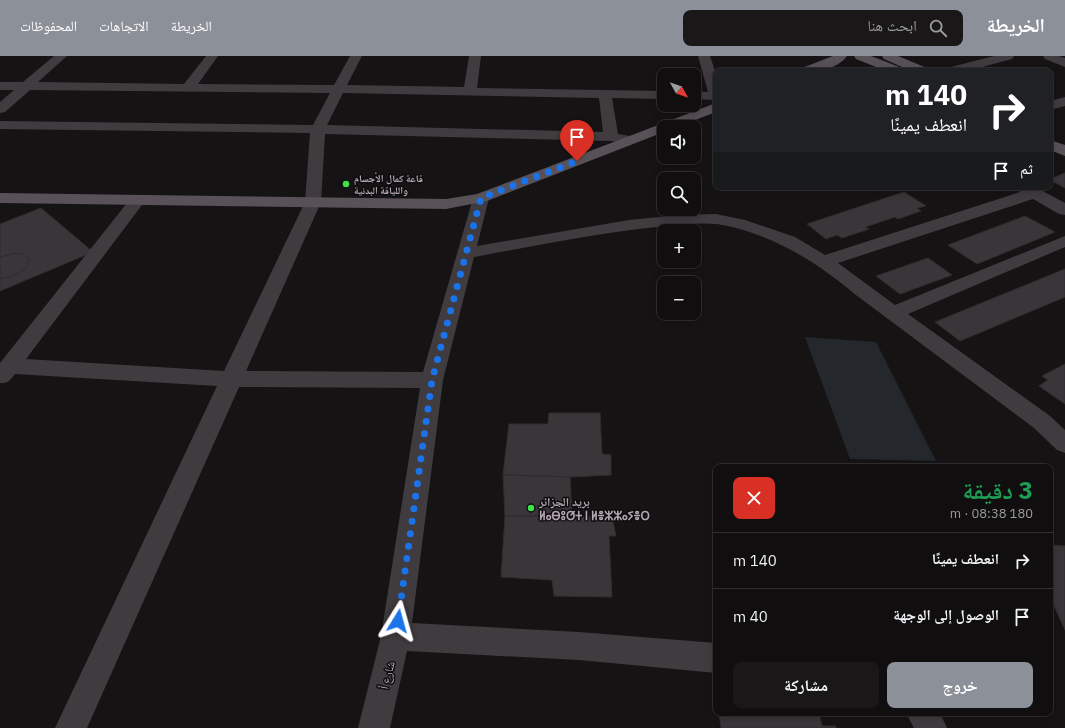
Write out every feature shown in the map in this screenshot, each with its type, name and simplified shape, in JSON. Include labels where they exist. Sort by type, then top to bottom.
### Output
[{"type":"main road","points":[[815,68],[832,62],[841,56]]},
{"type":"main road","points":[[860,56],[890,68]]},
{"type":"main road","points":[[888,56],[915,68]]},
{"type":"main road","points":[[0,198],[446,204],[481,198],[713,108]]},
{"type":"main road","points":[[1053,133],[1065,139]]},
{"type":"main road","points":[[1053,145],[1065,151]]},
{"type":"street","points":[[0,109],[61,56]]},
{"type":"street","points":[[188,88],[212,56]]},
{"type":"street","points":[[71,728],[313,202],[318,129],[356,56]]},
{"type":"street","points":[[470,92],[475,56]]},
{"type":"street","points":[[704,56],[713,86]]},
{"type":"street","points":[[963,68],[1008,56]]},
{"type":"street","points":[[1049,56],[1065,63]]},
{"type":"street","points":[[0,86],[340,88],[470,92],[657,94]]},
{"type":"street","points":[[606,94],[611,137]]},
{"type":"street","points":[[701,95],[713,96]]},
{"type":"street","points":[[1053,105],[1065,101]]},
{"type":"street","points":[[0,125],[318,129],[611,137],[632,140]]},
{"type":"street","points":[[823,262],[1028,190],[1065,210]]},
{"type":"street","name":"شارع أ","points":[[374,728],[396,636],[432,380],[481,198]]},
{"type":"street","points":[[5,372],[137,201]]},
{"type":"street","points":[[466,253],[556,236],[629,225],[680,220],[716,219],[738,224],[789,240],[845,276],[894,314],[1042,422],[1065,444]]},
{"type":"street","points":[[894,314],[1065,241]]},
{"type":"street","points":[[5,372],[232,379],[432,380]]},
{"type":"street","points":[[396,636],[579,646],[713,658]]},
{"type":"street","points":[[924,716],[931,728]]},
{"type":"shaded area","points":[[805,337],[876,342],[936,461],[850,459]]},
{"type":"building","points":[[1065,173],[1065,188],[1053,182],[1053,178]]},
{"type":"building","points":[[904,192],[926,206],[917,208],[921,211],[898,219],[895,217],[865,227],[869,229],[842,238],[837,235],[826,239],[807,224]]},
{"type":"building","points":[[41,208],[93,252],[0,291],[0,224]]},
{"type":"building","points":[[1025,216],[1055,232],[977,264],[948,245]]},
{"type":"building","points":[[17,253],[23,254],[30,259],[26,268],[13,276],[0,279],[0,257]]},
{"type":"building","points":[[928,258],[952,275],[900,294],[876,276]]},
{"type":"building","points":[[1065,269],[1065,297],[960,341],[935,322]]},
{"type":"building","points":[[1065,364],[1065,404],[1039,386],[1048,380],[1042,376]]},
{"type":"building","points":[[549,413],[600,413],[602,454],[611,455],[611,475],[570,477],[503,475],[509,424],[548,424]]},
{"type":"building","points":[[503,475],[570,477],[572,516],[505,516]]},
{"type":"building","points":[[505,516],[612,517],[616,536],[609,536],[612,597],[554,596],[552,580],[501,577]]},
{"type":"building","points":[[1053,545],[1065,546],[1065,630],[1053,604]]},
{"type":"building","points":[[719,716],[820,716],[822,726],[836,726],[836,728],[721,728]]},
{"type":"place","name":"قاعة كمال الأجسام واللياقة البدنية","points":[[346,184]]},
{"type":"place","name":"بريد الجزائر ⵍⴰⴱⵓⵚⵜ ⵏ ⵍⴻⵣⵣⴰⵢⴻⵔ","points":[[531,508]]},
{"type":"route","points":[[398,621],[432,380],[481,198],[577,161]]}]
